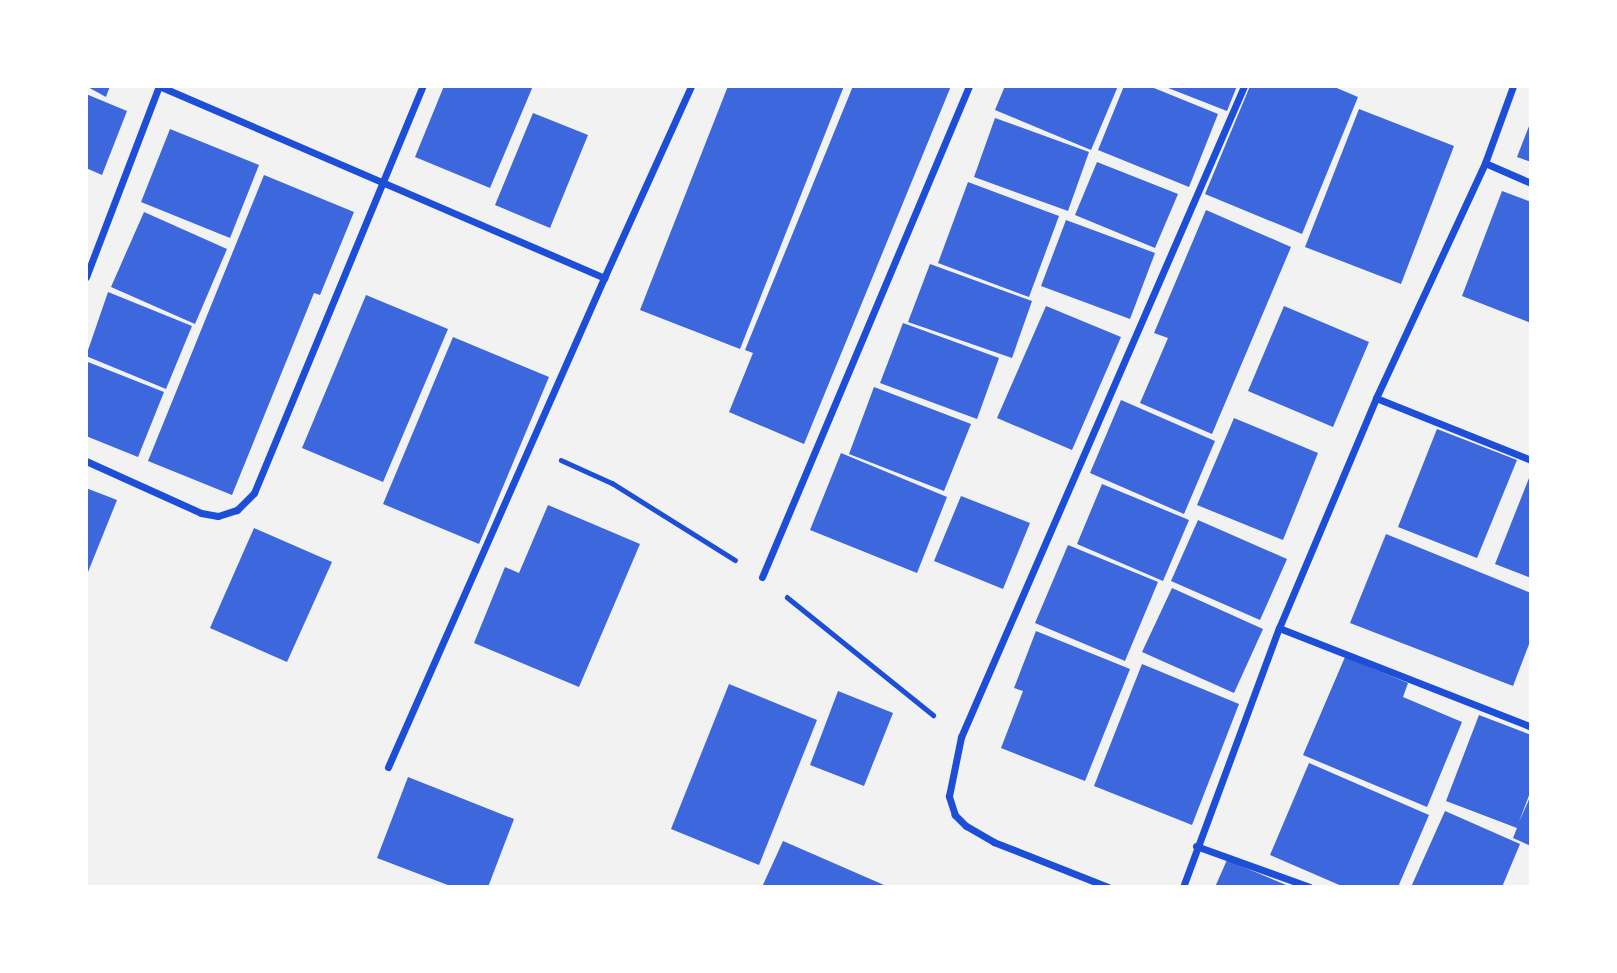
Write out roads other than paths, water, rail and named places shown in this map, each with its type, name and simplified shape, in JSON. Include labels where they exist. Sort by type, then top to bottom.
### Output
[{"type":"street","points":[[86,277],[159,86],[604,278]]},
{"type":"street","points":[[86,461],[201,513],[218,516],[237,510],[254,493],[423,86]]},
{"type":"street","points":[[388,767],[528,445],[691,86]]},
{"type":"street","points":[[762,577],[969,86]]},
{"type":"street","points":[[1108,887],[965,826],[955,815],[949,796],[961,737],[1244,86]]},
{"type":"street","points":[[1183,887],[1279,628],[1377,398],[1485,163],[1513,86]]},
{"type":"street","points":[[1485,163],[1531,183]]},
{"type":"street","points":[[1377,398],[1531,460]]},
{"type":"street","points":[[1279,628],[1531,727]]},
{"type":"street","points":[[1196,846],[1310,887]]}]
